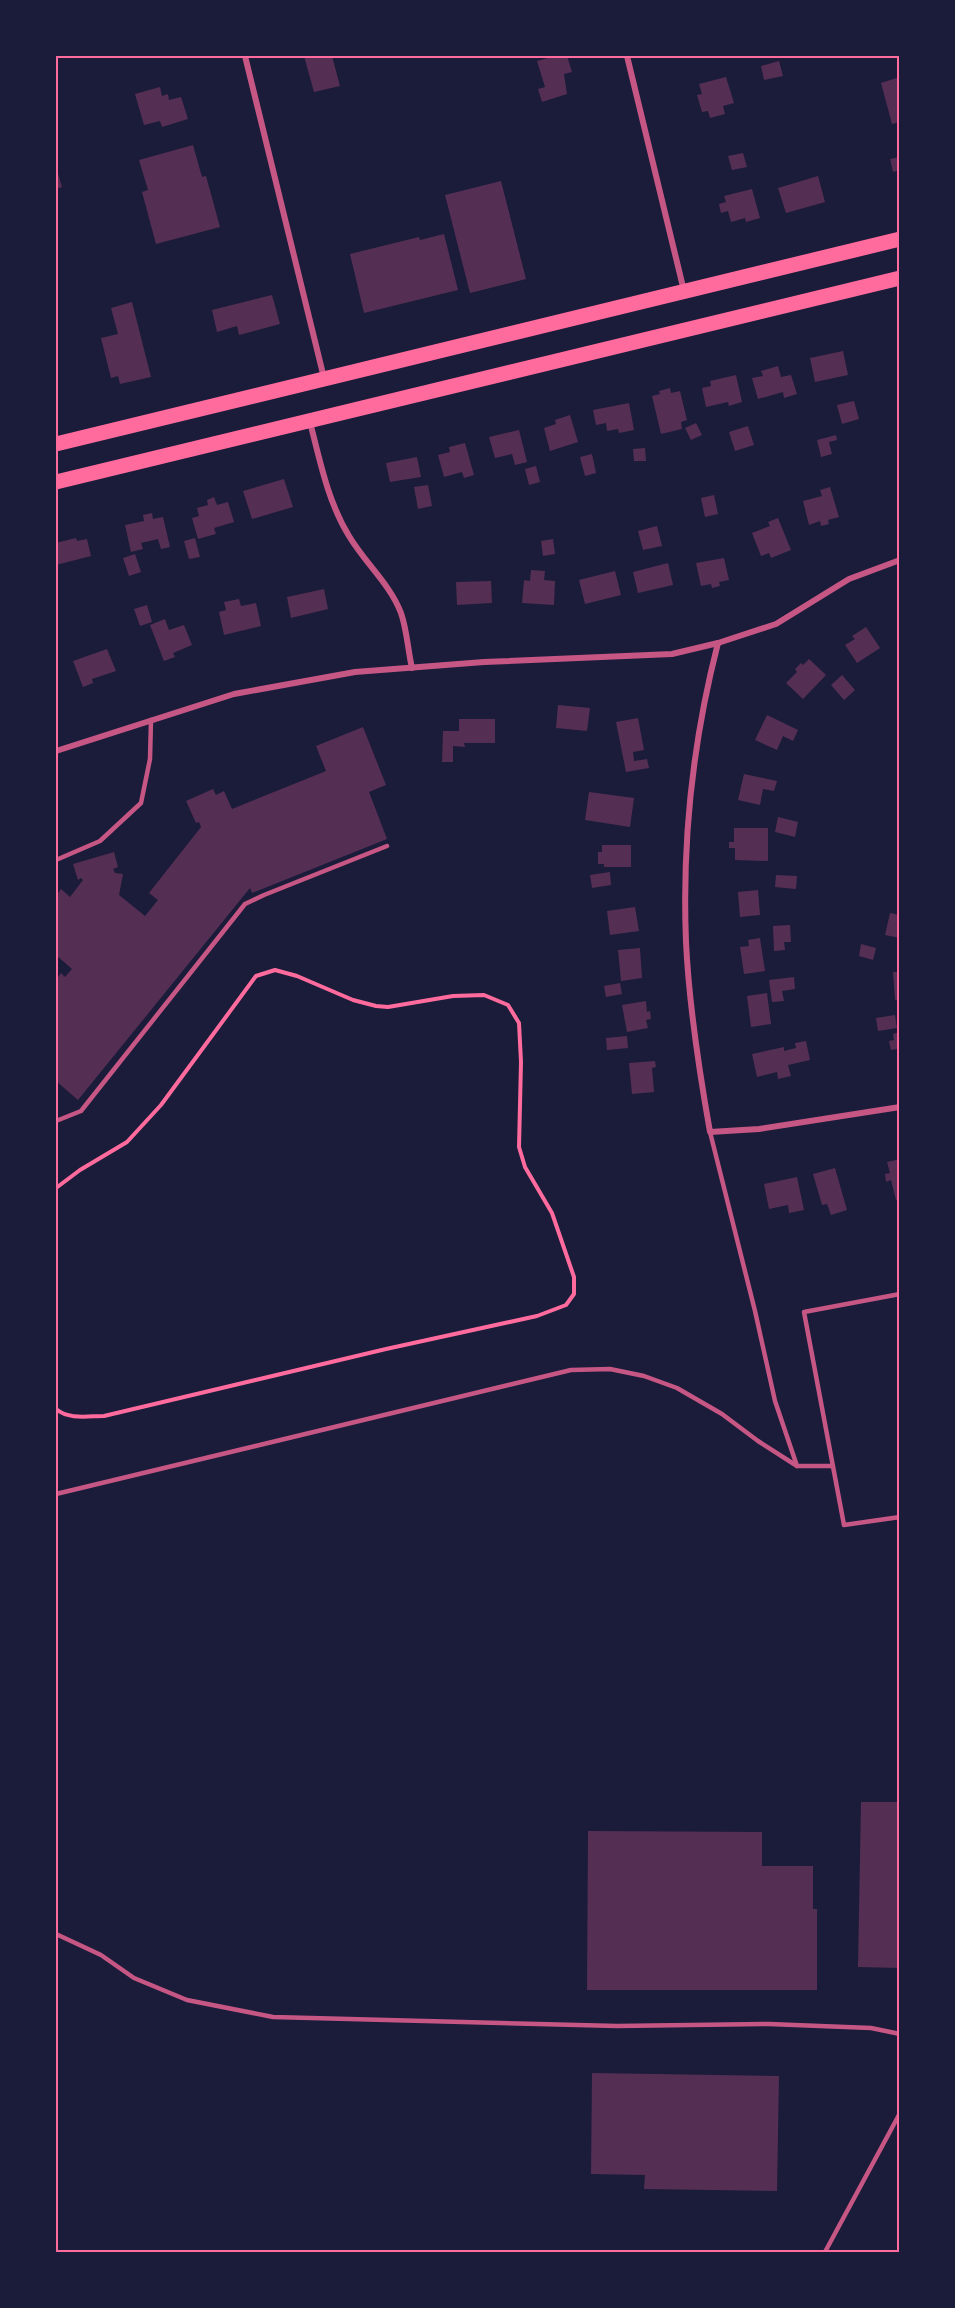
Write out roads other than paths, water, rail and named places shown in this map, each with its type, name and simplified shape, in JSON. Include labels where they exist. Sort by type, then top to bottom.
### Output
[{"type":"main road","points":[[56,444],[900,239]]},
{"type":"main road","points":[[56,482],[900,278]]},
{"type":"street","points":[[245,56],[324,379]]},
{"type":"street","points":[[627,56],[684,292]]},
{"type":"street","points":[[310,420],[337,513],[350,538],[377,572],[401,613],[412,668]]},
{"type":"street","points":[[56,752],[234,694],[355,672],[484,662],[672,654],[718,643],[776,624],[849,579],[900,560]]},
{"type":"street","points":[[718,643],[705,693],[686,842],[686,942],[698,1062],[710,1132],[759,1129],[900,1107]]},
{"type":"lane","points":[[56,860],[100,841],[141,803],[150,759],[151,720]]},
{"type":"lane","points":[[56,1121],[81,1111],[245,904],[387,846]]},
{"type":"lane","points":[[710,1132],[775,1401],[797,1466]]},
{"type":"lane","points":[[900,1294],[804,1312],[844,1525],[900,1517]]},
{"type":"lane","points":[[56,1494],[571,1370],[610,1369],[644,1376],[677,1388],[722,1414],[797,1466],[833,1466]]},
{"type":"lane","points":[[56,1934],[100,1955],[134,1978],[187,2000],[273,2017],[617,2026],[769,2024],[871,2028],[900,2034]]},
{"type":"lane","points":[[825,2253],[900,2113]]}]
